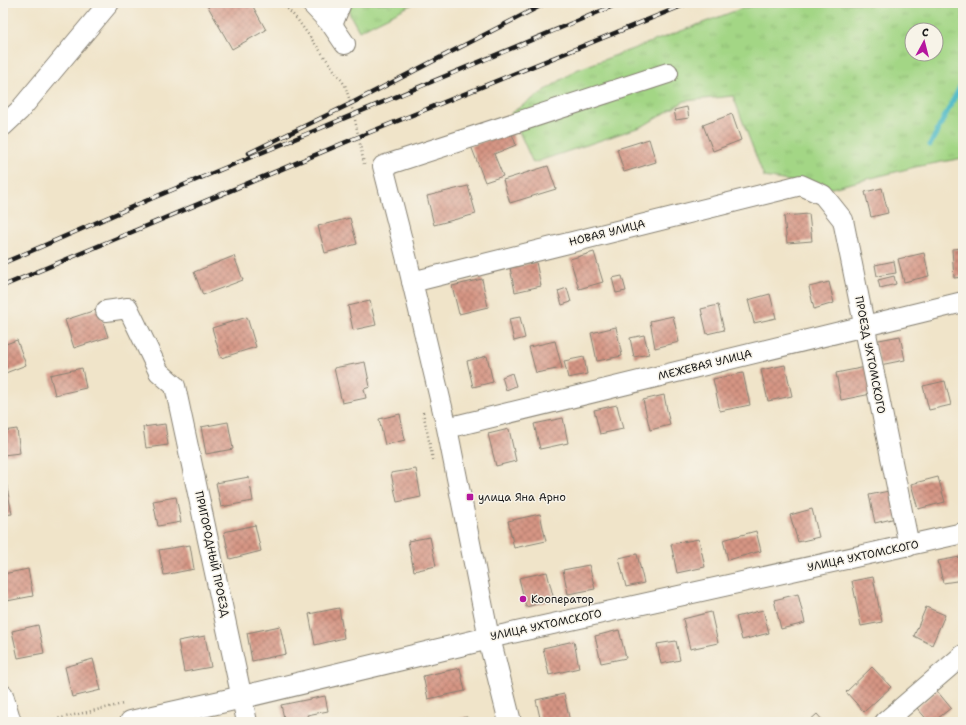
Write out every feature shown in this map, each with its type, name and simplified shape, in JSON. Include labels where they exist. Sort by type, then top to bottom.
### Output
[{"type":"main road","name":"УЛИЦА УХТОМСКОГО","points":[[128,713],[243,697],[489,638]]},
{"type":"main road","points":[[489,638],[510,722]]},
{"type":"street","points":[[3,126],[19,111],[109,3]]},
{"type":"street","points":[[311,3],[332,24],[345,44]]},
{"type":"street","points":[[332,24],[341,3]]},
{"type":"street","points":[[489,638],[447,428],[412,282],[374,168],[668,73]]},
{"type":"street","name":"НОВАЯ УЛИЦА","points":[[412,282],[801,185]]},
{"type":"street","name":"ПРОЕЗД УХТОМСКОГО","points":[[801,185],[823,195],[843,220],[909,546]]},
{"type":"street","name":"МЕЖЕВАЯ УЛИЦА","points":[[447,428],[963,302]]},
{"type":"street","name":"ПРИГОРОДНЫЙ ПРОЕЗД","points":[[106,311],[128,308],[159,372],[176,386],[243,697],[247,722]]},
{"type":"street","name":"УЛИЦА УХТОМСКОГО","points":[[489,638],[963,533]]},
{"type":"street","points":[[885,722],[963,655]]},
{"type":"street","points":[[3,695],[11,722]]},
{"type":"path","points":[[282,3],[297,18],[345,85],[354,115],[374,168]]},
{"type":"path","points":[[422,406],[433,461]]},
{"type":"path","points":[[43,722],[128,713]]},
{"type":"green space","points":[[354,3],[415,3],[359,31],[350,15],[349,9]]},
{"type":"green space","points":[[769,3],[963,3],[963,158],[915,167],[832,188],[764,177],[733,96],[685,101],[643,126],[533,163],[511,113],[576,70],[743,8]]},
{"type":"building","points":[[206,3],[251,3],[266,30],[232,49]]},
{"type":"building","points":[[687,107],[689,118],[676,120],[674,110]]},
{"type":"building","points":[[732,114],[741,140],[713,151],[703,125]]},
{"type":"building","points":[[511,131],[516,145],[494,154],[503,176],[485,182],[471,146]]},
{"type":"building","points":[[649,139],[656,162],[624,172],[617,149]]},
{"type":"building","points":[[548,166],[556,189],[510,203],[503,180]]},
{"type":"building","points":[[468,186],[476,214],[434,225],[427,196]]},
{"type":"building","points":[[882,188],[888,213],[871,217],[865,192]]},
{"type":"building","points":[[809,214],[812,241],[787,243],[784,216]]},
{"type":"building","points":[[350,218],[357,244],[325,253],[318,226]]},
{"type":"building","points":[[963,248],[963,277],[954,278],[952,249]]},
{"type":"building","points":[[594,252],[603,282],[579,289],[570,259]]},
{"type":"building","points":[[924,253],[929,276],[904,282],[898,259]]},
{"type":"building","points":[[234,256],[243,280],[203,295],[194,272]]},
{"type":"building","points":[[894,261],[896,273],[877,276],[875,265]]},
{"type":"building","points":[[536,262],[541,286],[515,292],[510,268]]},
{"type":"building","points":[[622,276],[626,291],[616,293],[612,278]]},
{"type":"building","points":[[894,276],[896,284],[880,288],[878,280]]},
{"type":"building","points":[[482,279],[488,307],[459,314],[452,286]]},
{"type":"building","points":[[829,282],[834,303],[814,309],[809,287]]},
{"type":"building","points":[[567,288],[571,302],[562,305],[558,291]]},
{"type":"building","points":[[770,294],[776,318],[754,323],[748,300]]},
{"type":"building","points":[[370,301],[376,325],[353,330],[348,306]]},
{"type":"building","points":[[718,305],[724,330],[707,334],[701,309]]},
{"type":"building","points":[[99,309],[108,337],[74,348],[65,320]]},
{"type":"building","points":[[673,316],[679,342],[655,348],[650,321]]},
{"type":"building","points":[[247,317],[256,347],[221,358],[212,328]]},
{"type":"building","points":[[520,317],[525,338],[514,341],[509,319]]},
{"type":"building","points":[[616,327],[622,356],[597,361],[591,333]]},
{"type":"building","points":[[644,335],[649,354],[634,357],[630,338]]},
{"type":"building","points":[[900,336],[905,360],[880,365],[874,341]]},
{"type":"building","points":[[17,340],[26,365],[3,374],[3,345]]},
{"type":"building","points":[[555,341],[562,368],[536,373],[529,347]]},
{"type":"building","points":[[487,356],[493,382],[473,387],[467,361]]},
{"type":"building","points":[[584,357],[587,374],[568,378],[564,361]]},
{"type":"building","points":[[365,362],[370,387],[364,389],[366,398],[342,403],[334,368]]},
{"type":"building","points":[[785,365],[792,396],[768,401],[761,370]]},
{"type":"building","points":[[871,366],[876,393],[841,400],[836,373]]},
{"type":"building","points":[[82,368],[86,388],[55,395],[50,375]]},
{"type":"building","points":[[512,373],[516,386],[506,390],[502,377]]},
{"type":"building","points":[[743,373],[750,405],[720,411],[713,379]]},
{"type":"building","points":[[945,381],[951,405],[929,410],[923,386]]},
{"type":"building","points":[[664,395],[670,425],[650,430],[643,400]]},
{"type":"building","points":[[617,405],[623,429],[600,434],[594,410]]},
{"type":"building","points":[[400,414],[405,440],[385,445],[379,419]]},
{"type":"building","points":[[563,418],[568,443],[540,449],[534,424]]},
{"type":"building","points":[[228,422],[233,449],[206,454],[201,427]]},
{"type":"building","points":[[165,424],[168,445],[146,448],[143,427]]},
{"type":"building","points":[[17,429],[20,453],[3,455],[3,431]]},
{"type":"building","points":[[509,429],[516,461],[496,466],[488,434]]},
{"type":"building","points":[[416,469],[421,497],[397,502],[391,473]]},
{"type":"building","points":[[249,477],[253,501],[221,507],[216,483]]},
{"type":"building","points":[[938,477],[945,502],[918,509],[911,484]]},
{"type":"building","points":[[6,482],[12,514],[3,515],[3,483]]},
{"type":"building","points":[[894,490],[900,517],[875,523],[869,495]]},
{"type":"building","points":[[176,497],[181,522],[158,526],[153,501]]},
{"type":"building","points":[[812,509],[819,537],[798,542],[790,515]]},
{"type":"building","points":[[540,514],[546,541],[514,548],[508,521]]},
{"type":"building","points":[[255,525],[261,551],[230,559],[224,532]]},
{"type":"building","points":[[756,531],[761,551],[728,560],[723,540]]},
{"type":"building","points":[[430,537],[436,566],[414,571],[408,541]]},
{"type":"building","points":[[699,539],[705,567],[677,573],[671,544]]},
{"type":"building","points":[[190,545],[194,569],[164,575],[159,550]]},
{"type":"building","points":[[637,554],[644,583],[626,587],[619,558]]},
{"type":"building","points":[[960,557],[963,570],[963,580],[943,583],[938,561]]},
{"type":"building","points":[[589,565],[595,589],[568,594],[563,570]]},
{"type":"building","points":[[28,569],[33,596],[7,601],[3,574]]},
{"type":"building","points":[[547,572],[554,600],[526,607],[519,578]]},
{"type":"building","points":[[873,577],[882,622],[861,626],[852,581]]},
{"type":"building","points":[[798,594],[805,623],[781,629],[774,600]]},
{"type":"building","points":[[926,607],[945,615],[932,645],[914,636]]},
{"type":"building","points":[[339,608],[344,638],[315,645],[309,614]]},
{"type":"building","points":[[763,610],[769,633],[742,640],[736,617]]},
{"type":"building","points":[[711,612],[718,643],[690,649],[683,619]]},
{"type":"building","points":[[38,625],[44,653],[18,658],[12,631]]},
{"type":"building","points":[[280,626],[286,654],[252,661],[247,633]]},
{"type":"building","points":[[619,630],[626,658],[601,663],[595,636]]},
{"type":"building","points":[[205,636],[211,667],[184,672],[178,641]]},
{"type":"building","points":[[574,641],[579,668],[549,675],[543,648]]},
{"type":"building","points":[[676,641],[680,660],[661,664],[657,644]]},
{"type":"building","points":[[93,659],[101,690],[72,697],[65,667]]},
{"type":"building","points":[[872,667],[891,687],[864,712],[846,692]]},
{"type":"building","points":[[460,668],[465,691],[428,699],[423,676]]},
{"type":"building","points":[[937,691],[951,708],[933,722],[929,722],[917,708]]},
{"type":"building","points":[[564,694],[570,722],[541,722],[536,700]]},
{"type":"building","points":[[325,696],[328,711],[307,715],[309,722],[285,722],[281,705]]},
{"type":"building","points":[[817,714],[824,722],[808,722]]},
{"type":"building","points":[[467,717],[468,722],[447,722],[447,721]]},
{"type":"waterway","points":[[930,145],[963,81]]},
{"type":"railway","points":[[249,153],[350,104],[546,3]]},
{"type":"railway","points":[[3,263],[167,192],[620,3]]},
{"type":"railway","points":[[3,286],[358,137],[689,3]]},
{"type":"place","name":"улица Яна Арно","points":[[470,497]]},
{"type":"place","name":"Кооператор","points":[[523,599]]}]
